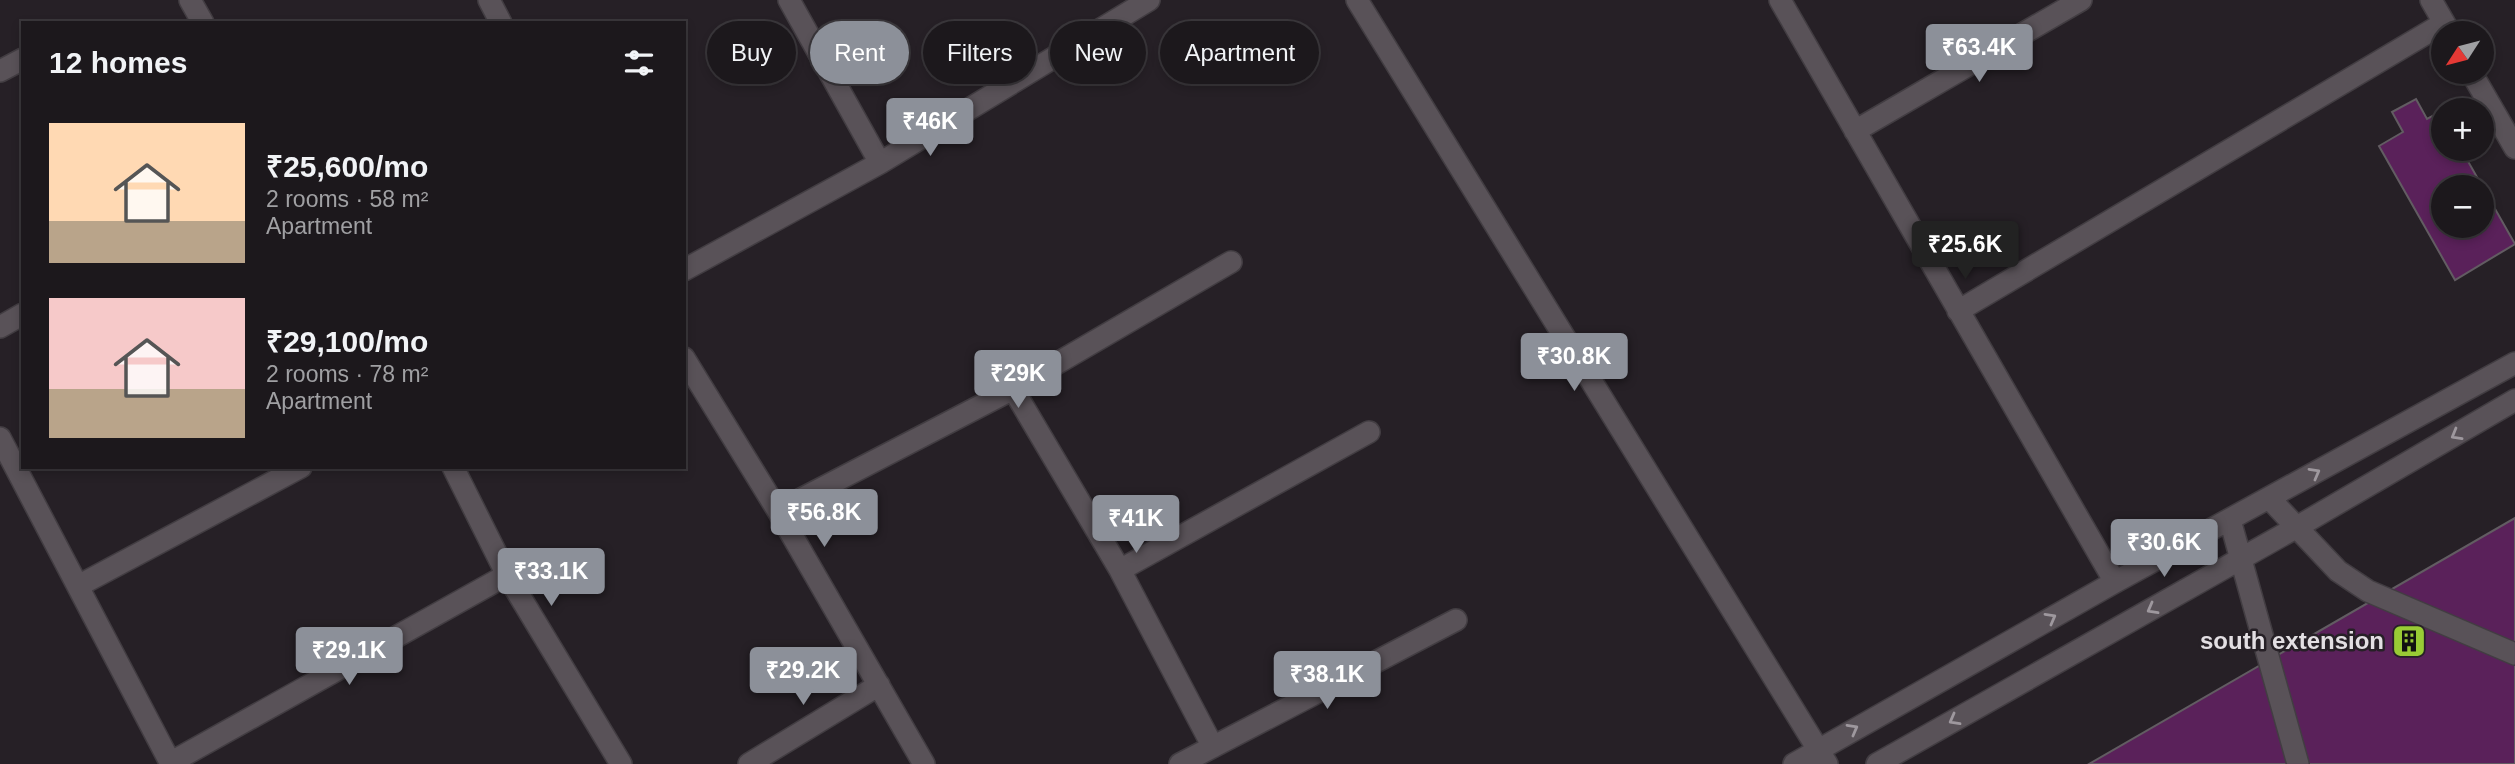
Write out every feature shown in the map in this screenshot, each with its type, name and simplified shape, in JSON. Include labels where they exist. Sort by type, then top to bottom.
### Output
[{"type":"street","points":[[190,0],[202,21]]},
{"type":"street","points":[[489,0],[501,21]]},
{"type":"street","points":[[789,0],[880,163]]},
{"type":"street","points":[[686,269],[880,163],[1149,0]]},
{"type":"street","points":[[1357,0],[1822,757]]},
{"type":"street","points":[[1780,0],[2115,582]]},
{"type":"street","points":[[1855,131],[2081,0]]},
{"type":"street","points":[[2431,0],[2443,21]]},
{"type":"street","points":[[1958,311],[2431,37]]},
{"type":"street","points":[[0,71],[21,60]]},
{"type":"street","points":[[2479,84],[2515,148]]},
{"type":"street","points":[[778,511],[1013,389],[1231,262]]},
{"type":"street","points":[[0,327],[21,315]]},
{"type":"street","points":[[686,361],[778,511],[924,764]]},
{"type":"street","points":[[1794,764],[1822,757],[2115,582],[2515,363]]},
{"type":"street","points":[[1013,389],[1120,570],[1213,747]]},
{"type":"street","points":[[1877,764],[2241,559],[2515,400]]},
{"type":"street","points":[[1120,570],[1369,432]]},
{"type":"street","points":[[0,438],[170,763],[508,575]]},
{"type":"street","points":[[78,586],[297,469]]},
{"type":"street","points":[[454,469],[508,575],[621,764]]},
{"type":"street","points":[[2269,498],[2338,572],[2368,591],[2515,654]]},
{"type":"street","points":[[2230,520],[2298,764]]},
{"type":"street","points":[[1180,764],[1456,620]]},
{"type":"street","points":[[749,764],[879,685]]},
{"type":"building","points":[[2416,99],[2427,119],[2431,117],[2431,161],[2468,161],[2476,175],[2431,175],[2431,238],[2379,146],[2403,132],[2392,112]]},
{"type":"building","points":[[2494,207],[2515,244],[2455,280],[2431,238],[2494,238]]},
{"type":"building","name":"south extension","points":[[2515,518],[2515,764],[2089,764]]},
{"type":"place","name":"south extension","points":[[2409,641]]}]
